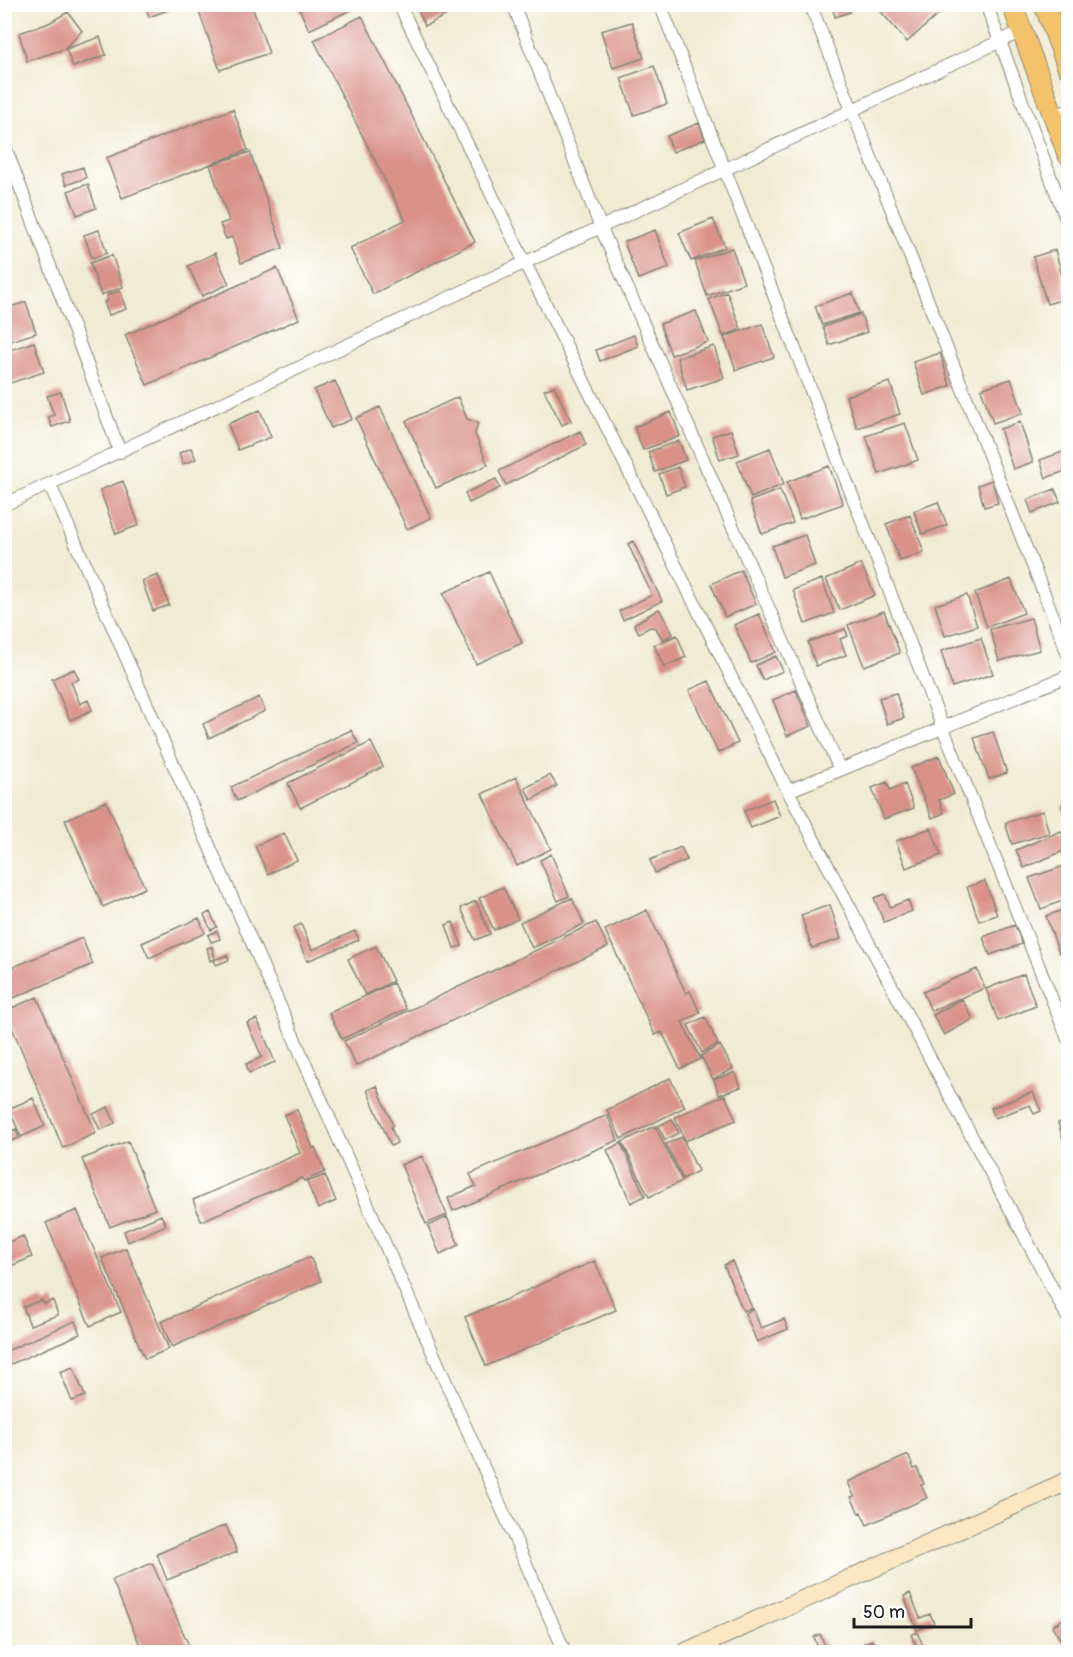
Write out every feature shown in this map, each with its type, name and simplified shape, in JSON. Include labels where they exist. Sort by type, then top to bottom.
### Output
[{"type":"main road","points":[[1012,4],[1022,31],[1061,114],[1068,155]]},
{"type":"main road","points":[[1044,4],[1068,68]]},
{"type":"street","points":[[399,4],[525,263],[788,791],[1068,1318]]},
{"type":"street","points":[[513,4],[602,228],[840,770]]},
{"type":"street","points":[[660,4],[943,728],[1068,1039]]},
{"type":"street","points":[[810,4],[1068,654]]},
{"type":"street","points":[[986,4],[1068,224]]},
{"type":"street","points":[[4,505],[1022,31]]},
{"type":"street","points":[[4,144],[120,452]]},
{"type":"street","points":[[50,485],[565,1653]]},
{"type":"street","points":[[788,791],[1068,676]]},
{"type":"street","points":[[686,1653],[1068,1481]]},
{"type":"building","points":[[145,4],[182,4],[182,5],[149,17]]},
{"type":"building","points":[[220,4],[251,4],[269,53],[220,70],[199,12]]},
{"type":"building","points":[[307,4],[356,4],[357,7],[309,30],[299,8]]},
{"type":"building","points":[[415,4],[468,4],[425,26]]},
{"type":"building","points":[[832,4],[847,4],[850,12],[835,17]]},
{"type":"building","points":[[878,4],[944,4],[947,7],[907,42],[876,6]]},
{"type":"building","points":[[68,12],[82,31],[64,49],[27,61],[19,33],[47,24]]},
{"type":"building","points":[[362,16],[475,242],[373,294],[350,248],[405,220],[314,40]]},
{"type":"building","points":[[632,22],[644,58],[613,68],[601,31]]},
{"type":"building","points":[[100,37],[106,55],[73,67],[66,49]]},
{"type":"building","points":[[654,66],[667,104],[634,115],[621,78]]},
{"type":"building","points":[[233,109],[248,150],[122,198],[106,158]]},
{"type":"building","points":[[699,123],[705,139],[673,152],[667,136]]},
{"type":"building","points":[[250,152],[283,248],[241,263],[232,237],[226,239],[220,224],[229,221],[210,165]]},
{"type":"building","points":[[83,167],[86,178],[66,185],[62,174]]},
{"type":"building","points":[[88,184],[96,208],[77,215],[68,191]]},
{"type":"building","points":[[4,214],[10,231],[4,233]]},
{"type":"building","points":[[713,219],[725,247],[691,261],[679,233]]},
{"type":"building","points":[[99,230],[107,253],[92,258],[84,235]]},
{"type":"building","points":[[655,230],[669,268],[638,279],[624,242]]},
{"type":"building","points":[[732,248],[744,283],[707,296],[695,261]]},
{"type":"building","points":[[1055,250],[1068,298],[1047,304],[1033,257]]},
{"type":"building","points":[[215,253],[229,284],[202,296],[188,266]]},
{"type":"building","points":[[112,255],[123,287],[101,295],[90,263]]},
{"type":"building","points":[[277,268],[299,319],[147,385],[125,335]]},
{"type":"building","points":[[120,291],[126,309],[109,315],[104,302],[108,301],[107,295]]},
{"type":"building","points":[[727,292],[741,329],[723,336],[709,299]]},
{"type":"building","points":[[853,293],[859,313],[822,325],[815,306]]},
{"type":"building","points":[[26,302],[36,333],[4,343],[4,309]]},
{"type":"building","points":[[696,311],[708,342],[671,355],[660,324]]},
{"type":"building","points":[[861,314],[867,332],[829,345],[823,327]]},
{"type":"building","points":[[762,324],[774,357],[736,370],[724,337]]},
{"type":"building","points":[[634,335],[638,346],[600,361],[596,350]]},
{"type":"building","points":[[34,342],[44,372],[4,385],[4,352]]},
{"type":"building","points":[[714,346],[724,378],[687,390],[677,358]]},
{"type":"building","points":[[940,353],[950,386],[924,395],[913,362]]},
{"type":"building","points":[[1011,379],[1023,413],[993,423],[981,389]]},
{"type":"building","points":[[335,381],[352,419],[331,428],[314,390]]},
{"type":"building","points":[[890,382],[900,414],[857,428],[846,396]]},
{"type":"building","points":[[554,386],[571,421],[562,425],[544,390]]},
{"type":"building","points":[[61,392],[70,421],[52,427],[48,417],[54,415],[47,396]]},
{"type":"building","points":[[458,397],[467,419],[478,423],[475,434],[488,465],[436,488],[406,421]]},
{"type":"building","points":[[380,407],[431,518],[407,529],[356,418]]},
{"type":"building","points":[[260,410],[271,437],[238,450],[228,424]]},
{"type":"building","points":[[671,412],[680,436],[643,450],[634,427]]},
{"type":"building","points":[[1020,422],[1033,462],[1013,469],[1000,429]]},
{"type":"building","points":[[905,423],[918,460],[879,474],[866,436]]},
{"type":"building","points":[[731,430],[739,454],[720,460],[712,436]]},
{"type":"building","points":[[580,431],[586,445],[506,485],[499,471]]},
{"type":"building","points":[[679,441],[686,460],[655,472],[648,452]]},
{"type":"building","points":[[191,448],[196,459],[183,464],[179,453]]},
{"type":"building","points":[[770,448],[784,484],[751,498],[737,461]]},
{"type":"building","points":[[1068,450],[1068,470],[1046,478],[1040,460]]},
{"type":"building","points":[[829,466],[843,504],[800,519],[787,482]]},
{"type":"building","points":[[678,467],[685,487],[666,494],[659,474]]},
{"type":"building","points":[[496,479],[500,488],[469,503],[465,493]]},
{"type":"building","points":[[992,480],[998,503],[984,507],[978,485]]},
{"type":"building","points":[[123,481],[139,525],[116,534],[100,490]]},
{"type":"building","points":[[1055,489],[1060,502],[1032,513],[1027,500]]},
{"type":"building","points":[[780,490],[793,523],[762,534],[750,501]]},
{"type":"building","points":[[938,502],[947,525],[922,534],[914,511]]},
{"type":"building","points":[[910,515],[924,552],[900,561],[886,524]]},
{"type":"building","points":[[805,535],[815,565],[782,577],[772,546]]},
{"type":"building","points":[[633,541],[662,601],[623,620],[619,611],[652,595],[628,544]]},
{"type":"building","points":[[861,564],[875,595],[840,610],[826,579]]},
{"type":"building","points":[[741,570],[756,604],[725,617],[711,584]]},
{"type":"building","points":[[489,572],[522,643],[476,664],[443,593]]},
{"type":"building","points":[[158,575],[169,605],[153,611],[142,581]]},
{"type":"building","points":[[822,579],[834,613],[805,624],[793,590]]},
{"type":"building","points":[[1011,579],[1024,613],[987,627],[975,593]]},
{"type":"building","points":[[967,595],[977,626],[945,636],[935,605]]},
{"type":"building","points":[[659,609],[673,634],[663,640],[656,628],[650,627],[639,633],[634,624]]},
{"type":"building","points":[[884,611],[900,653],[864,666],[848,625]]},
{"type":"building","points":[[759,614],[776,652],[751,663],[734,625]]},
{"type":"building","points":[[1031,618],[1040,650],[999,661],[990,629]]},
{"type":"building","points":[[845,629],[848,636],[840,639],[846,655],[816,666],[808,642]]},
{"type":"building","points":[[677,635],[686,657],[664,667],[654,645]]},
{"type":"building","points":[[981,638],[993,674],[952,687],[941,651]]},
{"type":"building","points":[[776,656],[783,671],[763,680],[756,665]]},
{"type":"building","points":[[74,669],[79,679],[71,682],[80,704],[88,700],[92,710],[70,720],[52,679]]},
{"type":"building","points":[[709,681],[738,743],[718,753],[689,690]]},
{"type":"building","points":[[796,690],[811,726],[787,736],[773,700]]},
{"type":"building","points":[[896,693],[904,718],[887,724],[879,698]]},
{"type":"building","points":[[259,697],[265,711],[209,738],[203,724]]},
{"type":"building","points":[[351,730],[358,743],[237,801],[231,787]]},
{"type":"building","points":[[993,732],[1007,773],[989,779],[974,738]]},
{"type":"building","points":[[371,742],[383,767],[300,808],[288,783]]},
{"type":"building","points":[[939,756],[954,794],[939,800],[944,813],[932,818],[911,768]]},
{"type":"building","points":[[550,775],[557,786],[531,800],[525,788]]},
{"type":"building","points":[[516,777],[551,849],[517,866],[482,794]]},
{"type":"building","points":[[887,782],[890,790],[905,784],[914,808],[884,819],[872,788]]},
{"type":"building","points":[[773,799],[780,816],[751,828],[744,811]]},
{"type":"building","points":[[106,801],[145,888],[103,907],[65,820]]},
{"type":"building","points":[[1068,804],[1068,825],[1062,806]]},
{"type":"building","points":[[1043,811],[1049,833],[1012,844],[1005,823]]},
{"type":"building","points":[[931,828],[941,855],[906,868],[896,841]]},
{"type":"building","points":[[1061,831],[1068,849],[1024,868],[1016,850]]},
{"type":"building","points":[[284,833],[297,860],[268,874],[255,846]]},
{"type":"building","points":[[681,847],[687,860],[655,873],[650,860]]},
{"type":"building","points":[[551,854],[569,896],[558,901],[540,860]]},
{"type":"building","points":[[1064,866],[1068,877],[1068,899],[1041,909],[1029,878]]},
{"type":"building","points":[[985,881],[997,915],[979,921],[967,887]]},
{"type":"building","points":[[503,887],[518,919],[494,930],[479,898]]},
{"type":"building","points":[[885,894],[890,907],[908,900],[912,911],[884,922],[874,898]]},
{"type":"building","points":[[572,898],[584,924],[532,948],[520,922]]},
{"type":"building","points":[[476,901],[490,934],[475,940],[461,908]]},
{"type":"building","points":[[830,905],[841,939],[812,948],[801,915]]},
{"type":"building","points":[[1068,908],[1068,950],[1059,953],[1046,916]]},
{"type":"building","points":[[647,910],[686,993],[690,991],[700,1013],[682,1022],[701,1059],[680,1069],[662,1032],[655,1035],[605,930]]},
{"type":"building","points":[[210,912],[217,927],[211,930],[204,915]]},
{"type":"building","points":[[199,918],[205,933],[149,958],[142,943]]},
{"type":"building","points":[[453,922],[462,946],[454,948],[446,925]]},
{"type":"building","points":[[596,922],[608,947],[356,1066],[344,1041]]},
{"type":"building","points":[[301,924],[312,950],[355,931],[359,940],[307,961],[293,928]]},
{"type":"building","points":[[1015,925],[1022,944],[990,955],[983,937]]},
{"type":"building","points":[[217,931],[220,939],[211,942],[208,935]]},
{"type":"building","points":[[82,938],[93,964],[4,1002],[4,971]]},
{"type":"building","points":[[376,946],[393,981],[365,995],[348,959]]},
{"type":"building","points":[[212,947],[215,959],[210,961],[207,948]]},
{"type":"building","points":[[227,955],[229,960],[216,965],[214,960]]},
{"type":"building","points":[[977,969],[985,988],[931,1011],[923,992]]},
{"type":"building","points":[[1024,974],[1036,1006],[998,1021],[986,989]]},
{"type":"building","points":[[393,983],[406,1009],[342,1039],[329,1013]]},
{"type":"building","points":[[37,997],[96,1133],[63,1148],[5,1011]]},
{"type":"building","points":[[962,999],[973,1019],[944,1035],[933,1015]]},
{"type":"building","points":[[705,1017],[718,1044],[702,1053],[688,1025]]},
{"type":"building","points":[[257,1019],[275,1062],[249,1073],[246,1064],[262,1057],[247,1023]]},
{"type":"building","points":[[720,1045],[733,1069],[713,1079],[701,1056]]},
{"type":"building","points":[[735,1072],[741,1087],[719,1095],[714,1080]]},
{"type":"building","points":[[670,1078],[685,1107],[621,1139],[607,1110]]},
{"type":"building","points":[[377,1086],[393,1125],[391,1127],[397,1143],[391,1146],[367,1090]]},
{"type":"building","points":[[1033,1092],[1041,1111],[1034,1114],[1030,1105],[995,1118],[991,1108]]},
{"type":"building","points":[[725,1095],[736,1120],[685,1141],[675,1117]]},
{"type":"building","points":[[33,1098],[45,1126],[21,1137],[9,1109]]},
{"type":"building","points":[[108,1107],[115,1123],[100,1130],[93,1114]]},
{"type":"building","points":[[297,1110],[325,1172],[304,1181],[302,1178],[201,1221],[193,1200],[300,1153],[284,1115]]},
{"type":"building","points":[[607,1115],[618,1140],[453,1211],[448,1198],[476,1186],[470,1174]]},
{"type":"building","points":[[672,1119],[679,1133],[665,1140],[658,1126]]},
{"type":"building","points":[[1068,1120],[1068,1148],[1066,1149],[1058,1123]]},
{"type":"building","points":[[655,1126],[682,1181],[649,1197],[622,1142]]},
{"type":"building","points":[[16,1129],[19,1138],[4,1144],[4,1134]]},
{"type":"building","points":[[682,1137],[698,1171],[683,1179],[666,1144]]},
{"type":"building","points":[[128,1141],[155,1209],[110,1227],[82,1159]]},
{"type":"building","points":[[621,1143],[645,1196],[631,1203],[607,1150]]},
{"type":"building","points":[[422,1156],[447,1215],[426,1224],[401,1165]]},
{"type":"building","points":[[325,1175],[336,1201],[318,1209],[307,1182]]},
{"type":"building","points":[[77,1210],[121,1312],[90,1326],[46,1223]]},
{"type":"building","points":[[161,1215],[166,1225],[128,1242],[124,1231]]},
{"type":"building","points":[[447,1217],[459,1245],[440,1254],[428,1226]]},
{"type":"building","points":[[23,1236],[32,1257],[4,1269],[4,1244]]},
{"type":"building","points":[[126,1248],[169,1349],[145,1359],[102,1258]]},
{"type":"building","points":[[310,1257],[321,1281],[172,1347],[161,1322]]},
{"type":"building","points":[[595,1261],[616,1310],[486,1366],[465,1317]]},
{"type":"building","points":[[732,1261],[752,1308],[743,1311],[724,1265]]},
{"type":"building","points":[[42,1300],[44,1304],[53,1300],[58,1315],[30,1325],[23,1307]]},
{"type":"building","points":[[753,1309],[761,1328],[784,1319],[788,1329],[757,1342],[745,1313]]},
{"type":"building","points":[[75,1321],[80,1334],[4,1367],[4,1352]]},
{"type":"building","points":[[73,1367],[85,1396],[72,1401],[60,1372]]},
{"type":"building","points":[[908,1455],[914,1469],[917,1468],[927,1498],[867,1525],[851,1497],[854,1496],[848,1482]]},
{"type":"building","points":[[226,1525],[237,1552],[167,1580],[157,1554]]},
{"type":"building","points":[[152,1563],[192,1652],[143,1652],[112,1580]]},
{"type":"building","points":[[910,1593],[920,1618],[930,1614],[934,1623],[917,1630],[904,1596]]},
{"type":"building","points":[[1068,1616],[1068,1652],[1052,1626]]},
{"type":"building","points":[[917,1632],[926,1652],[919,1652],[911,1635]]},
{"type":"building","points":[[820,1634],[828,1652],[820,1652],[814,1637]]},
{"type":"building","points":[[872,1640],[876,1652],[868,1652],[864,1643]]}]
